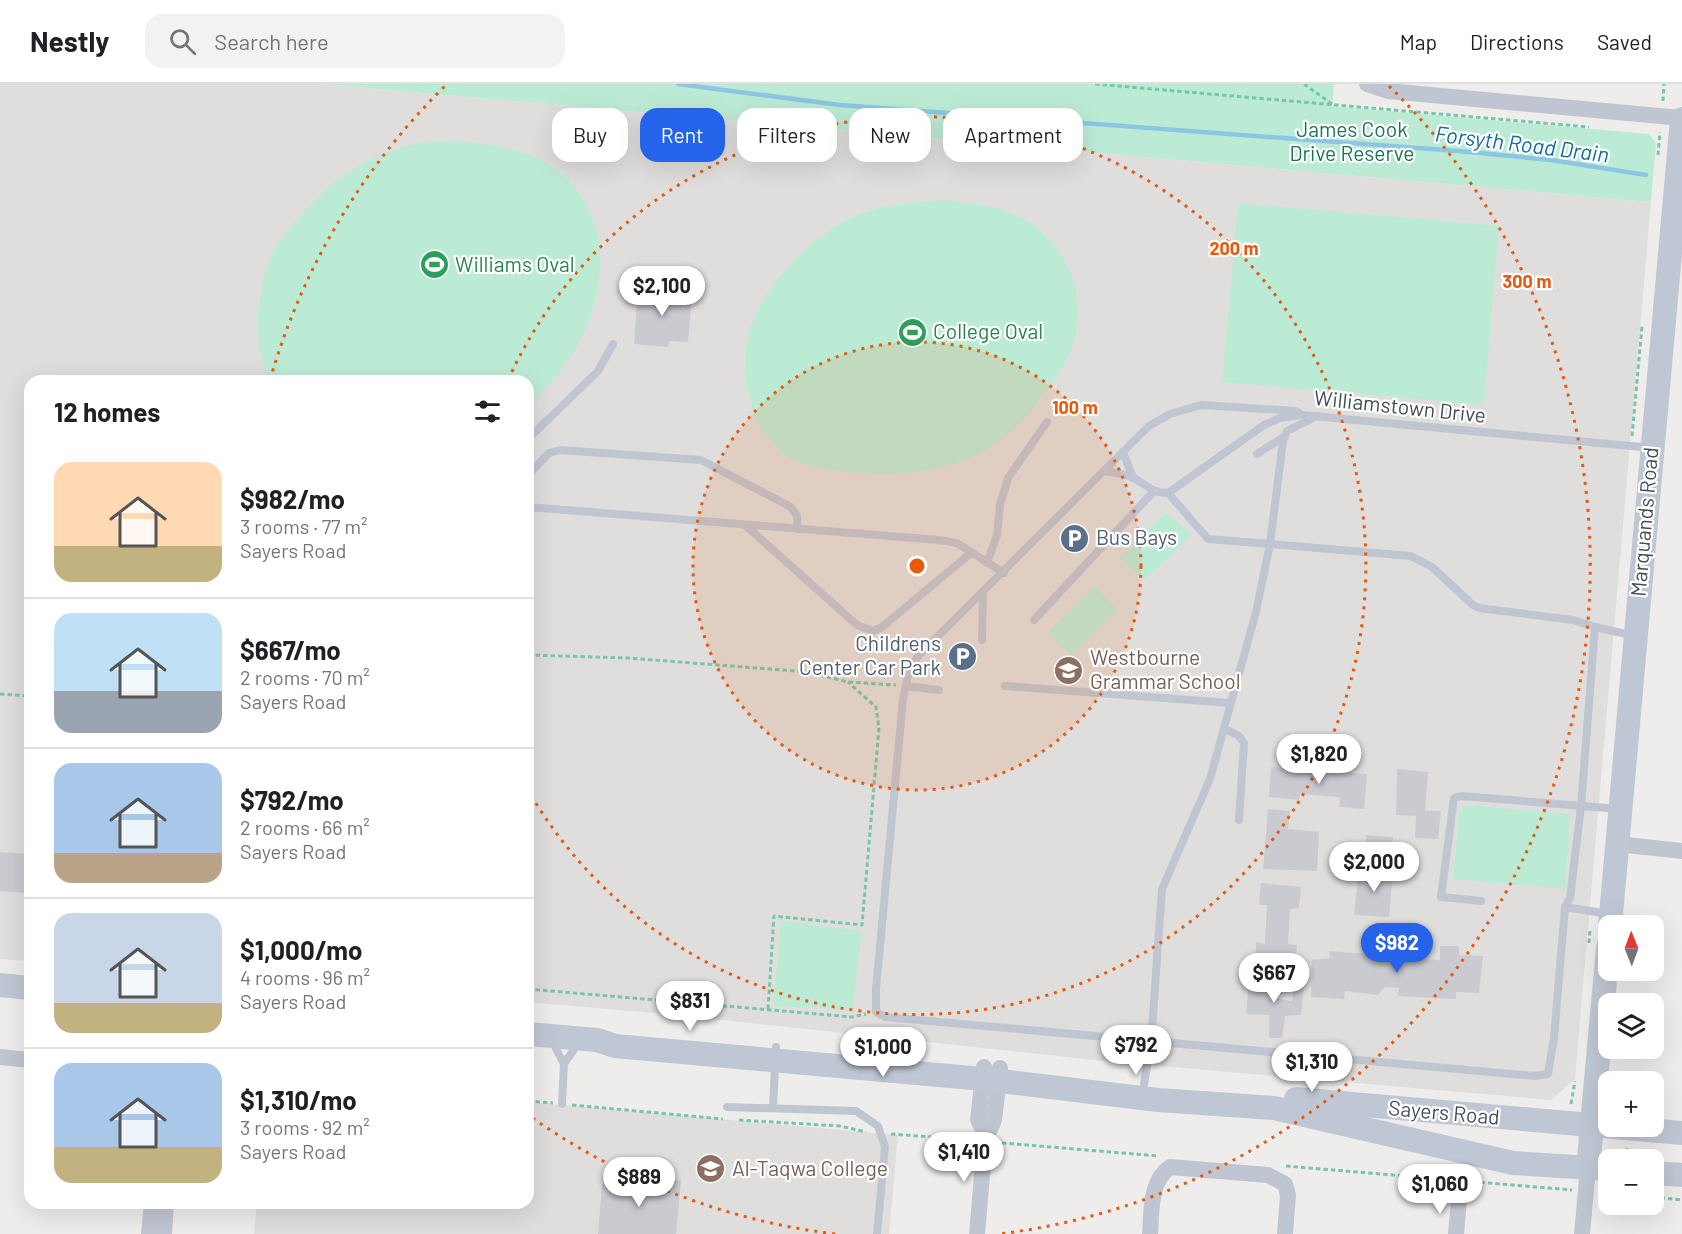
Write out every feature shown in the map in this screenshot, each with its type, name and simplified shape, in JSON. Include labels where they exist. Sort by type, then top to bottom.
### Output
[{"type":"main road","name":"Marquands Road","points":[[1610,915],[1652,448],[1677,229],[1682,119]]},
{"type":"main road","points":[[1598,1169],[1593,1126],[1605,981]]},
{"type":"main road","points":[[0,985],[24,987]]},
{"type":"main road","name":"Sayers Road","points":[[538,1035],[589,1040],[615,1046],[775,1054],[992,1074],[1144,1084],[1682,1133]]},
{"type":"main road","name":"Sayers Road","points":[[992,1074],[1181,1102],[1274,1108],[1513,1163],[1598,1169]]},
{"type":"main road","points":[[1144,1084],[1152,1092],[1246,1101],[1274,1108]]},
{"type":"main road","points":[[1664,1174],[1682,1175]]},
{"type":"street","points":[[1367,84],[1388,91],[1682,119]]},
{"type":"street","points":[[1617,844],[1682,851]]},
{"type":"street","points":[[0,1057],[24,1059]]},
{"type":"street","points":[[977,1234],[986,1139],[994,1119],[992,1074]]},
{"type":"street","points":[[1150,1234],[1154,1185],[1163,1172],[1170,1167],[1268,1175],[1285,1184],[1288,1195],[1285,1234]]},
{"type":"street","points":[[1582,1234],[1598,1169]]},
{"type":"street","points":[[1456,1234],[1459,1199]]},
{"type":"street","points":[[148,1234],[151,1209]]},
{"type":"street","points":[[164,1234],[166,1209]]},
{"type":"lane","points":[[534,433],[598,371],[613,344]]},
{"type":"lane","points":[[1302,415],[1296,411],[1201,405],[1170,414],[1149,426],[983,594],[918,656],[909,671],[906,686],[884,899],[876,1012],[885,1017],[1151,1043],[1535,1076],[1548,1074],[1554,1038],[1565,907],[1570,898],[1581,806],[1595,627]]},
{"type":"lane","name":"Williamstown Drive","points":[[1168,493],[1264,425],[1280,418],[1302,415],[1652,448]]},
{"type":"lane","points":[[1257,454],[1285,436],[1297,424],[1317,416]]},
{"type":"lane","points":[[987,562],[997,535],[1000,505],[1008,478],[1047,422]]},
{"type":"lane","points":[[1144,1084],[1151,1043],[1162,889],[1195,817],[1225,729],[1229,703],[1256,612],[1270,544],[1285,436]]},
{"type":"lane","points":[[534,469],[549,453],[560,450],[701,460],[791,507],[797,516],[798,529]]},
{"type":"lane","points":[[1123,452],[1133,477]]},
{"type":"lane","points":[[1106,471],[1133,477],[1154,491],[1168,493],[1208,540],[1411,556],[1427,564],[1479,608],[1573,620],[1635,636]]},
{"type":"lane","points":[[1034,620],[1154,491]]},
{"type":"lane","points":[[534,507],[939,540],[957,543],[1004,573]]},
{"type":"lane","points":[[746,525],[857,625],[873,631],[882,627],[971,553]]},
{"type":"lane","points":[[982,640],[983,594]]},
{"type":"lane","points":[[906,686],[939,690]]},
{"type":"lane","points":[[1005,686],[1229,703]]},
{"type":"lane","points":[[1225,729],[1239,736],[1244,743],[1239,820]]},
{"type":"lane","points":[[1481,901],[1441,897],[1454,798],[1461,796],[1620,809]]},
{"type":"lane","points":[[1565,907],[1598,917]]},
{"type":"lane","points":[[538,1035],[564,1064]]},
{"type":"lane","points":[[562,1104],[564,1064],[589,1040]]},
{"type":"lane","points":[[773,1107],[775,1054]]},
{"type":"lane","points":[[727,1107],[856,1111],[878,1126],[885,1147],[877,1234]]},
{"type":"path","points":[[1095,84],[1596,127]]},
{"type":"path","points":[[1304,84],[1333,106]]},
{"type":"path","points":[[1649,130],[1660,131]]},
{"type":"path","points":[[534,655],[628,658],[808,672],[848,682],[906,686]]},
{"type":"path","points":[[768,1009],[774,916],[862,925],[879,728],[876,707],[848,682]]},
{"type":"path","points":[[0,694],[24,696]]},
{"type":"path","points":[[534,990],[852,1017],[876,1012]]},
{"type":"path","points":[[534,1102],[726,1119]]},
{"type":"path","points":[[738,1120],[840,1126],[881,1134],[986,1139]]},
{"type":"path","points":[[1664,1198],[1682,1200]]},
{"type":"shaded area","name":"Westbourne Grammar School","points":[[0,84],[321,84],[592,108],[552,108],[552,162],[628,162],[628,111],[640,112],[640,162],[725,162],[725,120],[737,121],[737,162],[837,162],[837,130],[849,131],[849,162],[931,162],[931,138],[943,139],[943,162],[1083,162],[1083,152],[1651,202],[1575,1079],[1551,1100],[1103,1061],[686,1016],[534,1003],[534,375],[24,375],[24,961],[0,959]]},
{"type":"shaded area","name":"Al-Taqwa College","points":[[534,1103],[898,1135],[889,1234],[254,1234],[256,1209],[534,1209]]},
{"type":"green space","name":"James Cook Drive Reserve","points":[[321,84],[1334,84],[1332,106],[1649,134],[1656,143],[1651,202],[1083,152],[1083,108],[943,108],[943,139],[931,138],[931,108],[849,108],[849,131],[837,130],[837,108],[737,108],[737,121],[725,120],[725,108],[640,108],[640,112],[628,111],[628,108],[592,108]]},
{"type":"green space","name":"Williams Oval","points":[[434,141],[470,142],[524,153],[557,170],[570,182],[588,208],[598,237],[600,268],[596,299],[585,330],[570,358],[550,383],[534,398],[534,375],[266,374],[260,349],[258,314],[266,270],[279,243],[309,206],[340,179],[375,158],[413,144]]},
{"type":"green space","name":"College Oval","points":[[946,200],[1007,211],[1041,231],[1054,245],[1072,278],[1077,297],[1078,316],[1069,354],[1060,371],[1019,423],[986,450],[962,461],[918,472],[888,474],[831,470],[812,466],[787,456],[771,442],[759,423],[753,410],[745,378],[745,354],[749,332],[760,306],[794,261],[822,236],[851,218],[886,207]]},
{"type":"green space","points":[[1238,203],[1499,226],[1484,405],[1222,382]]},
{"type":"green space","points":[[1166,512],[1191,535],[1144,581],[1120,558]]},
{"type":"green space","points":[[1094,586],[1118,610],[1072,656],[1048,633]]},
{"type":"green space","points":[[1463,805],[1571,814],[1565,889],[1453,879],[1459,813]]},
{"type":"green space","points":[[781,921],[862,931],[853,1010],[773,1006]]},
{"type":"building","points":[[638,286],[673,289],[673,296],[692,297],[688,342],[670,341],[668,347],[634,344]]},
{"type":"building","points":[[1271,767],[1367,774],[1364,809],[1339,807],[1340,797],[1300,794],[1299,800],[1269,797]]},
{"type":"building","points":[[1397,769],[1428,772],[1425,811],[1441,811],[1438,839],[1415,838],[1416,816],[1396,815]]},
{"type":"building","points":[[1268,809],[1290,811],[1288,829],[1319,832],[1317,871],[1263,869]]},
{"type":"building","points":[[1366,835],[1393,837],[1390,865],[1364,863]]},
{"type":"building","points":[[0,852],[24,854],[24,893],[0,891]]},
{"type":"building","points":[[1359,868],[1393,871],[1389,917],[1354,915]]},
{"type":"building","points":[[1261,883],[1301,887],[1299,908],[1290,909],[1288,944],[1297,945],[1295,969],[1255,966],[1256,942],[1265,944],[1267,905],[1259,905]]},
{"type":"building","points":[[1440,946],[1459,946],[1459,955],[1483,956],[1479,993],[1456,992],[1456,999],[1398,996],[1399,988],[1385,987],[1378,995],[1345,991],[1344,999],[1311,997],[1312,960],[1330,958],[1329,951],[1368,954],[1368,948],[1423,952],[1423,959],[1440,960]]},
{"type":"building","points":[[1249,981],[1279,982],[1279,999],[1292,1001],[1294,983],[1304,983],[1301,1015],[1285,1016],[1282,1038],[1269,1038],[1269,1015],[1246,1014]]},
{"type":"building","points":[[606,1175],[619,1175],[618,1183],[664,1187],[665,1179],[681,1181],[676,1234],[598,1234],[602,1184],[605,1185]]},
{"type":"waterway","name":"Forsyth Road Drain","points":[[678,84],[840,105],[1458,151],[1551,160],[1646,175]]},
{"type":"place","name":"Williams Oval","points":[[434,265]]},
{"type":"place","name":"College Oval","points":[[912,332]]},
{"type":"place","name":"Bus Bays","points":[[1075,538]]},
{"type":"place","name":"Childrens Center Car Park","points":[[962,656]]},
{"type":"place","name":"Westbourne Grammar School","points":[[1069,670]]},
{"type":"place","name":"Al-Taqwa College","points":[[711,1169]]}]
